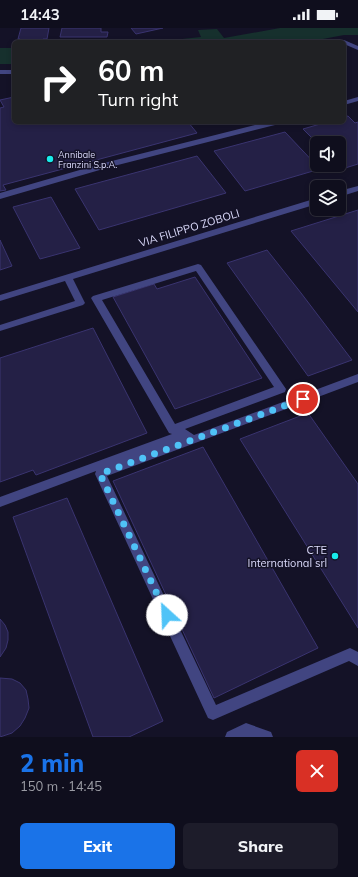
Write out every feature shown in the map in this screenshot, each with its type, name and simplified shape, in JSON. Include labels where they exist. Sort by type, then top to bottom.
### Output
[{"type":"street","points":[[346,43],[358,48]]},
{"type":"street","points":[[0,72],[12,72]]},
{"type":"street","points":[[346,103],[358,100]]},
{"type":"street","points":[[0,196],[107,165],[268,124]]},
{"type":"street","points":[[346,192],[358,188]]},
{"type":"street","name":"VIA FILIPPO ZOBOLI","points":[[0,298],[310,203]]},
{"type":"street","points":[[184,433],[173,430],[96,298],[198,267],[281,389],[184,433],[100,474],[213,713],[350,654],[358,660]]},
{"type":"street","points":[[0,328],[80,303],[68,278]]},
{"type":"street","points":[[0,502],[184,433],[358,378]]},
{"type":"street","points":[[232,737],[246,730],[266,737]]},
{"type":"green space","points":[[280,28],[358,28],[358,35],[344,35],[318,40],[173,40],[201,37],[198,30],[217,29],[224,38]]},
{"type":"green space","points":[[0,48],[12,48],[12,64],[0,64]]},
{"type":"building","points":[[21,28],[49,28],[47,39],[18,39]]},
{"type":"building","points":[[62,28],[101,28],[101,32],[108,32],[107,37],[60,37]]},
{"type":"building","points":[[131,28],[163,28],[136,34]]},
{"type":"building","name":"Annibale Franzini S.p.A.","points":[[12,97],[12,124],[190,124],[197,133],[3,185],[6,190],[0,191],[0,108],[4,107],[0,100]]},
{"type":"building","points":[[346,116],[348,116],[355,123],[358,122],[358,164],[346,168],[346,136],[310,136],[303,129],[320,124],[346,124]]},
{"type":"building","points":[[285,132],[310,158],[310,172],[245,191],[214,151]]},
{"type":"building","points":[[197,156],[226,193],[99,230],[75,189]]},
{"type":"building","points":[[51,197],[80,248],[40,259],[13,207]]},
{"type":"building","points":[[358,210],[358,312],[291,231],[339,216],[346,216],[346,214]]},
{"type":"building","points":[[0,240],[12,266],[0,270]]},
{"type":"building","points":[[267,250],[352,360],[308,376],[227,263]]},
{"type":"building","points":[[195,277],[262,378],[175,409],[113,297],[154,284],[157,289]]},
{"type":"building","points":[[93,328],[147,433],[36,475],[33,470],[0,482],[0,358]]},
{"type":"building","name":"CTE International srl","points":[[308,413],[358,484],[358,628],[240,439]]},
{"type":"building","points":[[203,447],[318,648],[214,698],[113,481]]},
{"type":"building","points":[[67,498],[163,721],[129,737],[93,737],[13,517]]},
{"type":"building","points":[[0,619],[8,632],[8,640],[6,648],[0,657]]},
{"type":"building","points":[[0,678],[12,679],[20,683],[26,690],[29,708],[20,726],[12,733],[0,737]]},
{"type":"place","name":"Annibale Franzini S.p.A.","points":[[50,159]]},
{"type":"place","name":"CTE International srl","points":[[335,556]]},
{"type":"route","points":[[167,615],[100,474],[303,399]]}]
